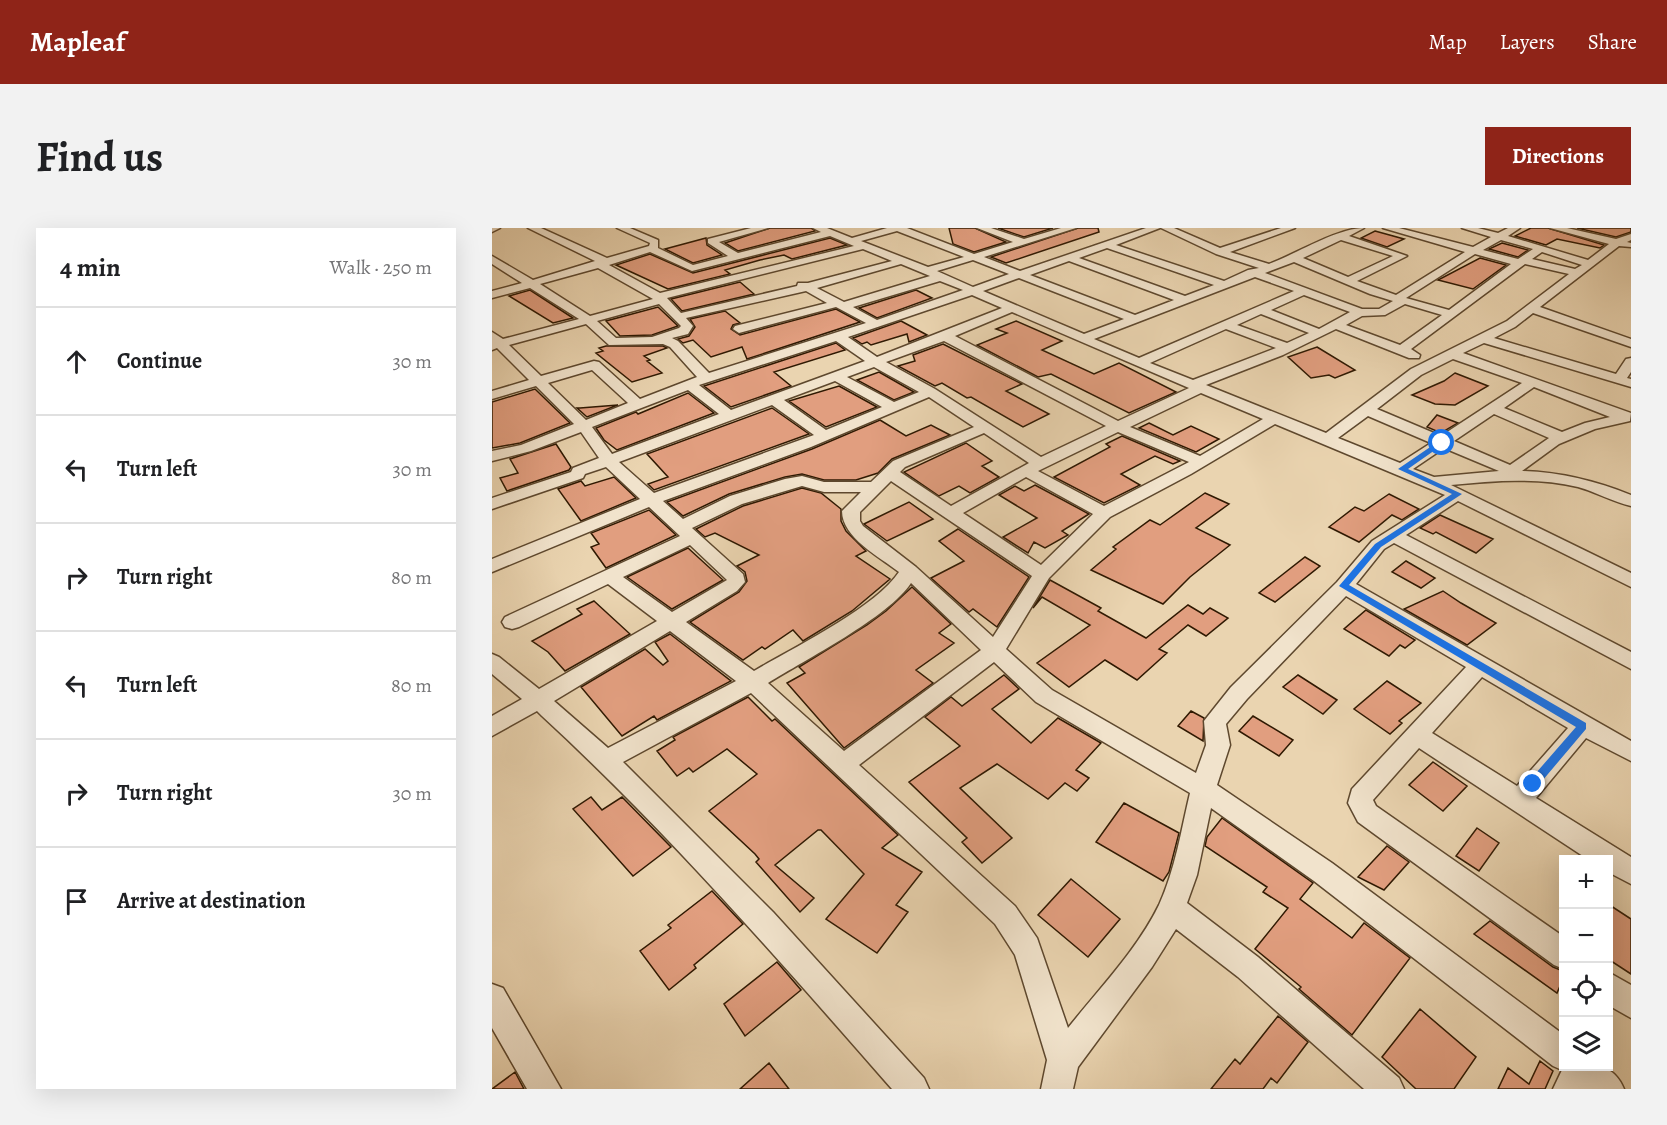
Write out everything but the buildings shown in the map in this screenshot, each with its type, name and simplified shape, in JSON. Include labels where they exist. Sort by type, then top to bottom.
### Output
[{"type":"street","points":[[492,259],[589,320],[613,342],[657,339],[687,328],[660,298],[601,262],[533,228]]},
{"type":"street","points":[[622,228],[654,242],[654,247],[651,249]]},
{"type":"street","points":[[712,228],[769,248]]},
{"type":"street","points":[[737,257],[711,243],[763,228]]},
{"type":"street","points":[[494,342],[589,320],[716,282],[771,271],[897,228],[1135,319]]},
{"type":"street","points":[[982,228],[1062,253],[1185,300]]},
{"type":"street","points":[[738,329],[841,304],[1066,228]]},
{"type":"street","points":[[492,456],[526,448],[706,378],[876,324],[1019,273],[1062,253],[1105,244],[1155,228]]},
{"type":"street","points":[[1169,230],[1189,228]]},
{"type":"street","points":[[1220,252],[1290,228]]},
{"type":"street","points":[[1083,339],[1252,272],[1294,258],[1359,228]]},
{"type":"street","points":[[1388,228],[1404,230],[1476,251],[1577,273]]},
{"type":"street","points":[[1252,272],[1360,312],[1379,314],[1421,280],[1515,228]]},
{"type":"street","points":[[1555,228],[1631,245]]},
{"type":"street","points":[[1558,253],[1611,228]]},
{"type":"street","points":[[1446,243],[1474,229],[1590,264]]},
{"type":"street","points":[[492,295],[651,249],[690,268],[769,248],[824,230],[934,274],[1139,363],[1329,438],[1432,482],[1631,581]]},
{"type":"street","points":[[1169,230],[1220,252],[1267,267]]},
{"type":"street","points":[[1339,236],[1400,254],[1401,257],[1348,281]]},
{"type":"street","points":[[1329,438],[1416,372],[1485,339],[1532,308],[1618,242],[1631,237]]},
{"type":"street","points":[[1393,252],[1426,238]]},
{"type":"street","points":[[1105,244],[1223,284]]},
{"type":"street","points":[[1402,350],[1541,248]]},
{"type":"street","points":[[1002,249],[1024,256]]},
{"type":"street","points":[[1439,254],[1460,260]]},
{"type":"street","points":[[1294,258],[1399,300],[1452,314]]},
{"type":"street","points":[[677,317],[807,287],[902,261]]},
{"type":"street","points":[[771,271],[841,304],[876,324]]},
{"type":"street","points":[[716,282],[738,303]]},
{"type":"street","points":[[1139,363],[1304,291]]},
{"type":"street","points":[[492,504],[577,475],[579,471],[945,336],[1011,308]]},
{"type":"street","points":[[1532,308],[1631,343]]},
{"type":"street","points":[[1260,310],[1319,333]]},
{"type":"street","points":[[951,513],[1033,467],[1120,427],[1197,386],[1336,326],[1360,312]]},
{"type":"street","points":[[1226,325],[1287,348]]},
{"type":"street","points":[[1336,326],[1433,363]]},
{"type":"street","points":[[838,336],[874,361],[930,392],[984,428],[1033,467],[1104,513]]},
{"type":"street","points":[[945,336],[1157,446],[1200,461]]},
{"type":"street","points":[[657,339],[674,344],[706,378]]},
{"type":"street","points":[[1485,339],[1625,382],[1631,362]]},
{"type":"street","points":[[492,727],[673,622],[736,582],[733,573],[609,461],[583,425],[494,342]]},
{"type":"street","points":[[1452,354],[1628,417]]},
{"type":"street","points":[[492,395],[594,365],[638,405]]},
{"type":"street","points":[[836,376],[892,408]]},
{"type":"street","points":[[1402,469],[1533,382]]},
{"type":"street","points":[[690,385],[729,416]]},
{"type":"street","points":[[492,566],[651,500],[824,436],[930,392]]},
{"type":"street","points":[[774,399],[824,436]]},
{"type":"street","points":[[1495,409],[1563,438]]},
{"type":"street","points":[[1367,410],[1509,473]]},
{"type":"street","points":[[844,764],[995,650],[1042,574],[1104,513],[1185,471],[1276,417]]},
{"type":"street","points":[[1509,473],[1563,438],[1590,426],[1628,417]]},
{"type":"street","points":[[984,428],[909,459],[891,473],[851,511],[851,521],[857,530],[909,571],[1044,696],[1203,789],[1323,872],[1559,1058]]},
{"type":"street","points":[[891,473],[1042,574]]},
{"type":"street","points":[[1432,482],[1509,473],[1561,477],[1614,493],[1631,501]]},
{"type":"street","points":[[512,622],[609,576],[736,500],[785,484],[802,481],[824,487],[874,488]]},
{"type":"street","points":[[1614,493],[1631,484]]},
{"type":"street","points":[[1057,1089],[1063,1060],[1142,957],[1171,908],[1184,875],[1203,789],[1218,745],[1215,721],[1239,693],[1344,586],[1378,545],[1458,494]]},
{"type":"street","points":[[1392,535],[1631,661]]},
{"type":"street","points":[[605,760],[753,682],[869,611],[896,591],[909,571]]},
{"type":"street","points":[[609,576],[753,682],[1005,915],[1027,948],[1063,1060]]},
{"type":"street","points":[[1344,586],[1631,752]]},
{"type":"street","points":[[492,662],[540,700],[605,760],[733,886],[913,1089]]},
{"type":"street","points":[[1480,666],[1360,796],[1360,803],[1367,814],[1559,952]]},
{"type":"street","points":[[1520,800],[1583,726]]},
{"type":"street","points":[[1417,735],[1631,872]]},
{"type":"street","points":[[1171,908],[1248,967],[1388,1089]]},
{"type":"street","points":[[1613,990],[1631,1003]]},
{"type":"street","points":[[492,999],[545,1089]]},
{"type":"street","points":[[1576,1071],[1608,1089]]},
{"type":"route","points":[[1442,443],[1402,469],[1458,494],[1378,545],[1344,586],[1583,726],[1533,784]]}]
